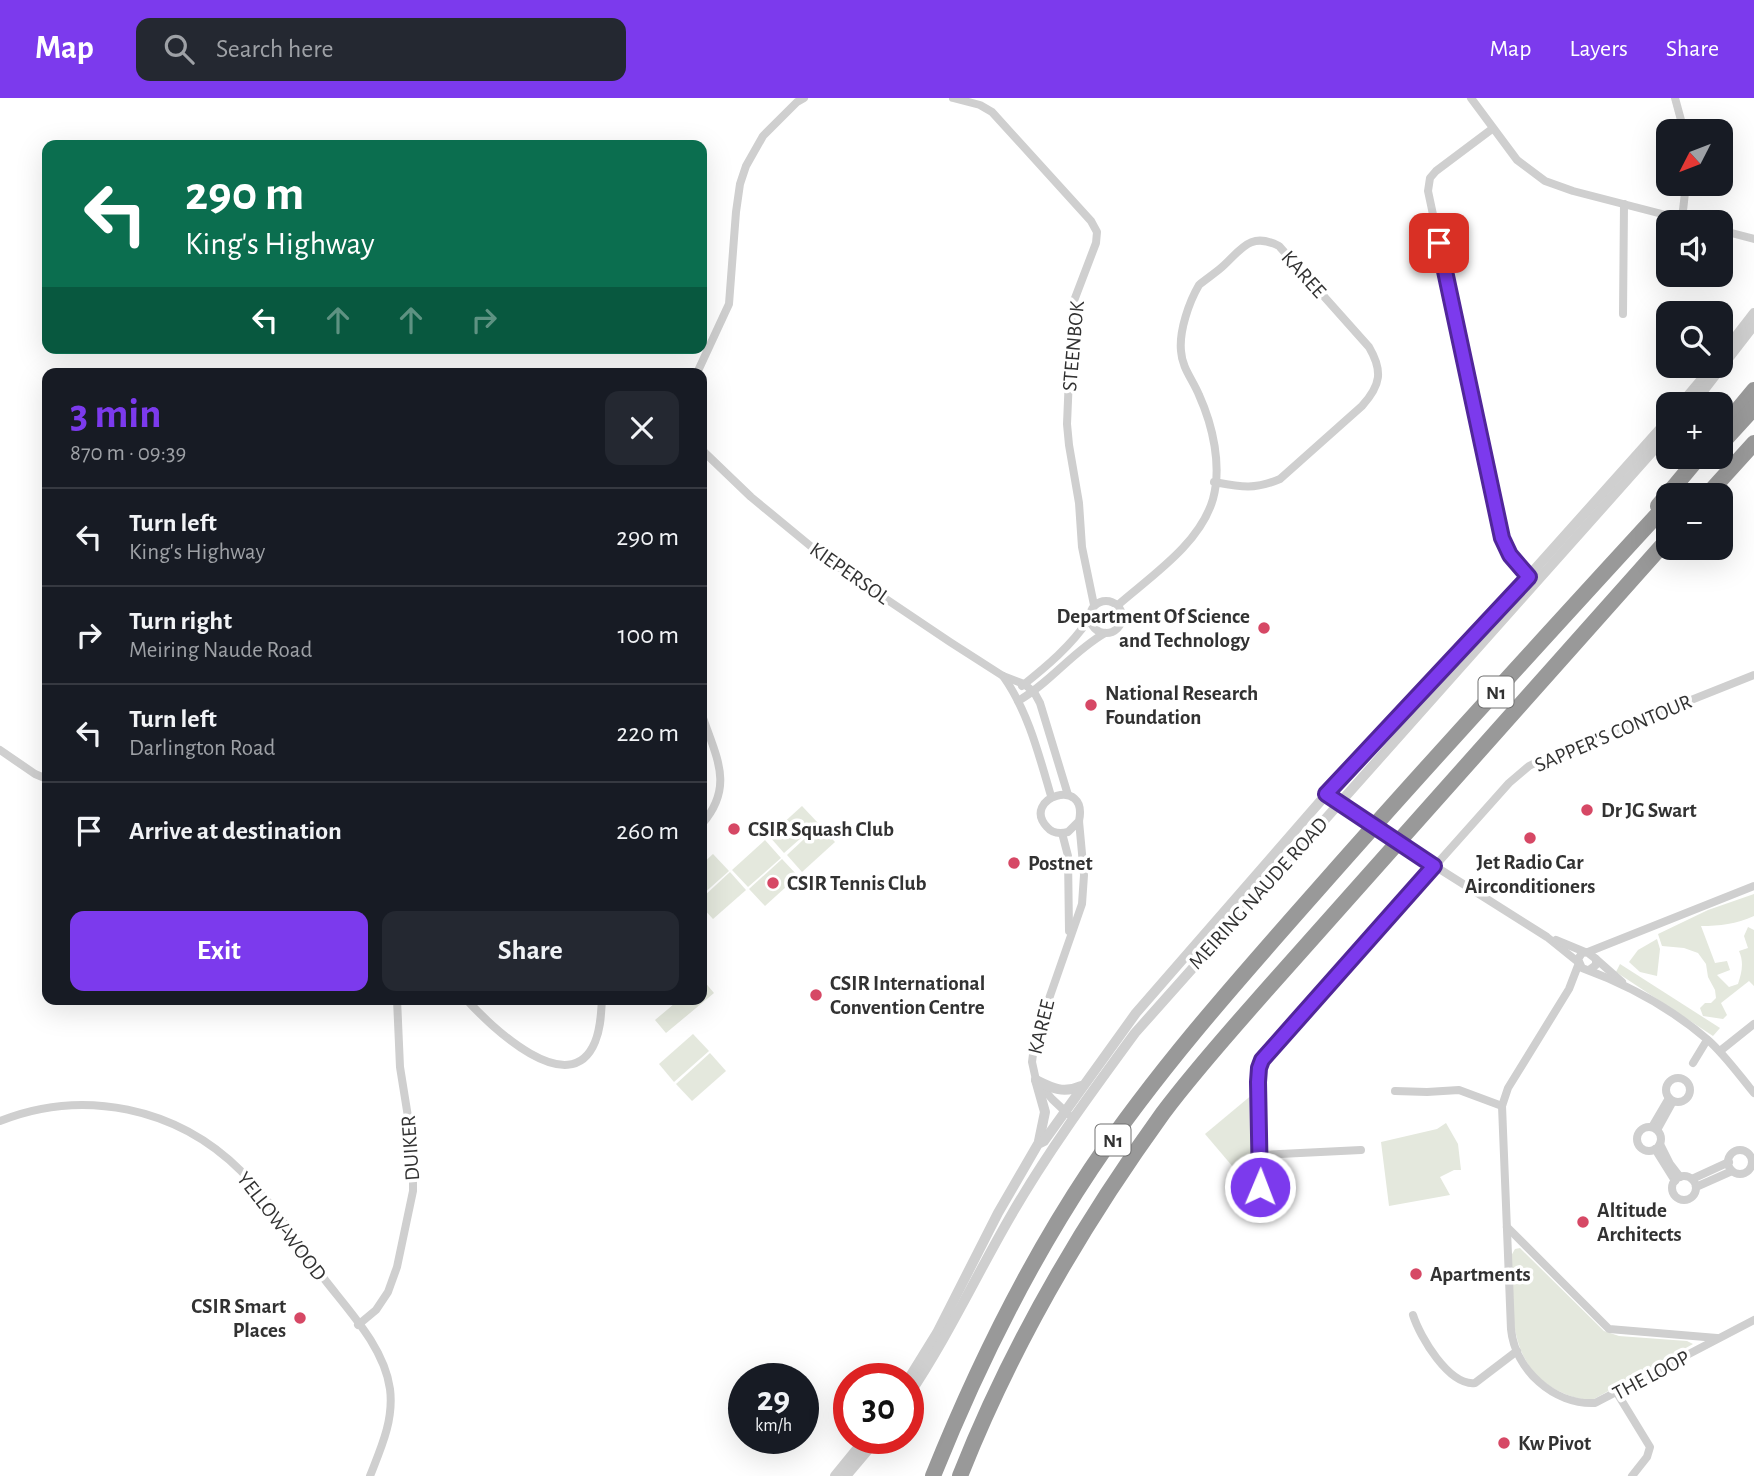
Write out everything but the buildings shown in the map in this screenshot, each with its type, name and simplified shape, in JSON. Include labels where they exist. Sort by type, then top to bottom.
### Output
[{"type":"highway","points":[[1733,415],[1754,390]]},
{"type":"highway","points":[[1733,431],[1754,408]]},
{"type":"highway","points":[[1718,483],[1754,443]]},
{"type":"highway","points":[[1601,576],[1689,469]]},
{"type":"highway","points":[[1686,483],[1699,469]]},
{"type":"highway","name":"N1","points":[[933,1476],[975,1377],[1016,1295],[1091,1170],[1130,1115],[1253,962],[1656,516]]},
{"type":"highway","name":"N1","points":[[960,1476],[998,1388],[1054,1281],[1107,1195],[1164,1113],[1204,1061],[1656,552]]},
{"type":"street","points":[[707,352],[730,304],[736,212],[746,166],[763,136],[804,98]]},
{"type":"street","name":"STEENBOK","points":[[953,98],[992,112],[1091,221],[1097,232],[1096,243],[1072,306],[1068,368],[1069,445],[1089,579]]},
{"type":"street","points":[[1471,98],[1517,160],[1545,181],[1656,212]]},
{"type":"street","points":[[1675,98],[1681,119]]},
{"type":"street","points":[[1492,129],[1436,171],[1430,178],[1428,191],[1502,538],[1510,555],[1531,580]]},
{"type":"street","points":[[1623,314],[1624,204]]},
{"type":"street","points":[[1733,233],[1754,239]]},
{"type":"street","name":"KAREE","points":[[1118,605],[1179,551],[1195,533],[1213,499],[1214,482],[1216,460],[1213,436],[1199,395],[1186,371],[1181,350],[1194,293],[1199,285],[1250,242],[1269,241],[1279,246],[1369,347],[1377,361],[1379,376],[1371,396],[1362,406],[1280,479],[1264,486],[1248,488],[1214,482]]},
{"type":"street","points":[[1733,340],[1754,313]]},
{"type":"street","points":[[1702,392],[1754,326]]},
{"type":"street","points":[[1691,392],[1703,378]]},
{"type":"street","name":"MEIRING NAUDE ROAD","points":[[918,1363],[1038,1144],[1068,1115],[1135,1032],[1343,806],[1656,434]]},
{"type":"street","name":"MEIRING NAUDE ROAD","points":[[924,1371],[1068,1115],[1081,1086],[1136,1013],[1326,794],[1656,446]]},
{"type":"street","name":"KIEPERSOL","points":[[707,456],[751,497],[825,558],[1003,676]]},
{"type":"street","points":[[1018,701],[1034,692],[1086,643],[1113,632],[1121,622],[1122,612],[1118,605],[1105,600],[1089,579]]},
{"type":"street","points":[[1089,579],[1094,605]]},
{"type":"street","points":[[1014,692],[1078,637],[1089,620],[1094,605],[1105,600]]},
{"type":"street","points":[[1089,620],[1095,629],[1105,633]]},
{"type":"street","name":"SAPPER'S CONTOUR","points":[[1260,1187],[1258,1082],[1262,1060],[1509,783],[1529,766],[1754,674]]},
{"type":"street","points":[[1003,676],[1024,684],[1034,692],[1040,703],[1068,795]]},
{"type":"street","points":[[1003,676],[1018,701],[1051,796]]},
{"type":"street","points":[[707,731],[721,781],[719,799],[707,817]]},
{"type":"street","points":[[0,750],[42,777]]},
{"type":"street","points":[[1326,794],[1547,937],[1588,970],[1627,987]]},
{"type":"street","points":[[1068,795],[1080,807],[1079,821],[1073,830],[1062,833],[1046,827],[1042,819],[1043,806],[1051,796],[1068,795]]},
{"type":"street","name":"KAREE","points":[[1068,1115],[1036,1080],[1032,1062],[1033,1048],[1082,904],[1084,875],[1079,821]]},
{"type":"street","name":"KAREE","points":[[1062,833],[1068,856],[1069,936]]},
{"type":"street","points":[[1069,876],[1084,875]]},
{"type":"street","points":[[1578,963],[1579,957],[1586,952],[1754,886]]},
{"type":"street","points":[[1547,937],[1586,952],[1627,987],[1707,1040],[1720,1051],[1754,1091]]},
{"type":"street","points":[[1588,970],[1594,967],[1596,959],[1616,942]]},
{"type":"street","name":"THE LOOP","points":[[1578,963],[1569,989],[1508,1088],[1502,1106],[1512,1336],[1517,1351],[1536,1379],[1558,1395],[1592,1404],[1754,1320]]},
{"type":"street","name":"THE LOOP","points":[[1569,989],[1588,970]]},
{"type":"street","name":"DUIKER","points":[[358,1325],[380,1305],[393,1282],[413,1191],[413,1138],[400,1067],[397,1005]]},
{"type":"street","points":[[472,1005],[538,1059],[559,1066],[580,1061],[591,1050],[600,1026],[602,1005]]},
{"type":"street","points":[[1720,1051],[1754,1024]]},
{"type":"street","points":[[1683,1080],[1707,1040]]},
{"type":"street","points":[[1676,1079],[1683,1080],[1690,1088],[1689,1095],[1684,1101],[1671,1099],[1666,1091],[1668,1085],[1676,1079]]},
{"type":"street","points":[[1036,1080],[1061,1091],[1081,1086]]},
{"type":"street","points":[[1036,1080],[1045,1112],[1038,1144]]},
{"type":"street","points":[[1395,1091],[1459,1090],[1502,1106]]},
{"type":"street","points":[[1655,1129],[1671,1099]]},
{"type":"street","name":"YELLOW-WOOD","points":[[0,1121],[43,1108],[94,1104],[119,1107],[158,1117],[192,1134],[220,1153],[254,1185],[381,1360],[390,1392],[390,1418],[370,1476]]},
{"type":"street","points":[[1655,1129],[1641,1130],[1637,1140],[1644,1149],[1657,1147]]},
{"type":"street","points":[[1655,1129],[1661,1136],[1657,1147]]},
{"type":"street","points":[[1657,1147],[1665,1155],[1678,1179],[1694,1183],[1730,1167]]},
{"type":"street","points":[[1261,1155],[1360,1150]]},
{"type":"street","points":[[1737,1151],[1747,1153],[1753,1158],[1746,1172],[1739,1174],[1730,1167],[1731,1155],[1737,1151]]},
{"type":"street","points":[[1678,1179],[1673,1191],[1680,1199],[1690,1199],[1695,1194],[1694,1183]]},
{"type":"street","name":"THE LOOP","points":[[1507,1227],[1609,1329],[1720,1338]]},
{"type":"street","points":[[1413,1315],[1427,1346],[1455,1377],[1464,1383],[1475,1383],[1517,1351]]},
{"type":"street","points":[[1617,1393],[1650,1447],[1647,1457],[1632,1476]]},
{"type":"street","points":[[835,1476],[853,1454]]},
{"type":"street","points":[[846,1476],[865,1454]]},
{"type":"shaded area","name":"CSIR Tennis Club","points":[[802,806],[818,823],[784,853],[769,836]]},
{"type":"shaded area","name":"CSIR Tennis Club","points":[[819,825],[835,842],[802,872],[787,855]]},
{"type":"shaded area","name":"CSIR Tennis Club","points":[[765,840],[781,858],[748,887],[732,870]]},
{"type":"shaded area","name":"CSIR Tennis Club","points":[[713,854],[729,871],[707,891],[707,859]]},
{"type":"shaded area","name":"CSIR Tennis Club","points":[[782,859],[798,876],[765,906],[749,889]]},
{"type":"shaded area","name":"CSIR Tennis Club","points":[[730,872],[746,890],[713,919],[707,912],[707,893]]},
{"type":"shaded area","points":[[1754,894],[1754,916],[1728,924],[1701,926],[1715,963],[1727,961],[1730,970],[1717,975],[1729,987],[1738,984],[1742,967],[1739,951],[1748,948],[1744,936],[1748,927],[1754,930],[1754,986],[1749,981],[1721,1003],[1727,1015],[1723,1019],[1703,1016],[1700,1008],[1716,998],[1706,964],[1698,953],[1684,948],[1662,946],[1658,934],[1708,910]]},
{"type":"shaded area","points":[[1657,939],[1660,949],[1657,976],[1640,972],[1629,962],[1638,950]]},
{"type":"shaded area","points":[[1620,964],[1720,1028],[1713,1036],[1616,972]]},
{"type":"shaded area","points":[[707,985],[714,993],[707,999]]},
{"type":"shaded area","points":[[673,1005],[700,1005],[666,1033],[655,1020]]},
{"type":"shaded area","points":[[693,1034],[709,1051],[674,1082],[659,1064]]},
{"type":"shaded area","points":[[710,1053],[726,1071],[692,1101],[676,1084]]},
{"type":"shaded area","points":[[1253,1094],[1250,1187],[1205,1134]]},
{"type":"shaded area","points":[[1446,1123],[1458,1144],[1461,1170],[1454,1170],[1440,1177],[1450,1195],[1389,1206],[1381,1142],[1437,1129]]},
{"type":"shaded area","points":[[1520,1248],[1604,1331],[1619,1336],[1687,1341],[1693,1344],[1594,1399],[1573,1397],[1553,1388],[1538,1376],[1527,1362],[1515,1330],[1511,1256],[1515,1249]]},
{"type":"place","name":"Department Of Science and Technology","points":[[1264,628]]},
{"type":"place","name":"National Research Foundation","points":[[1091,705]]},
{"type":"place","name":"Dr JG Swart","points":[[1587,810]]},
{"type":"place","name":"CSIR Squash Club","points":[[734,829]]},
{"type":"place","name":"Jet Radio Car Airconditioners","points":[[1530,838]]},
{"type":"place","name":"Postnet","points":[[1014,863]]},
{"type":"place","name":"CSIR Tennis Club","points":[[773,883]]},
{"type":"place","name":"CSIR International Convention Centre","points":[[816,995]]},
{"type":"place","name":"Altitude Architects","points":[[1583,1222]]},
{"type":"place","name":"Apartments","points":[[1416,1274]]},
{"type":"place","name":"CSIR Smart Places","points":[[300,1318]]},
{"type":"place","name":"Kw Pivot","points":[[1504,1443]]},
{"type":"route","points":[[1260,1187],[1258,1082],[1262,1060],[1434,866],[1326,794],[1529,577],[1510,555],[1502,538],[1439,243]]}]
